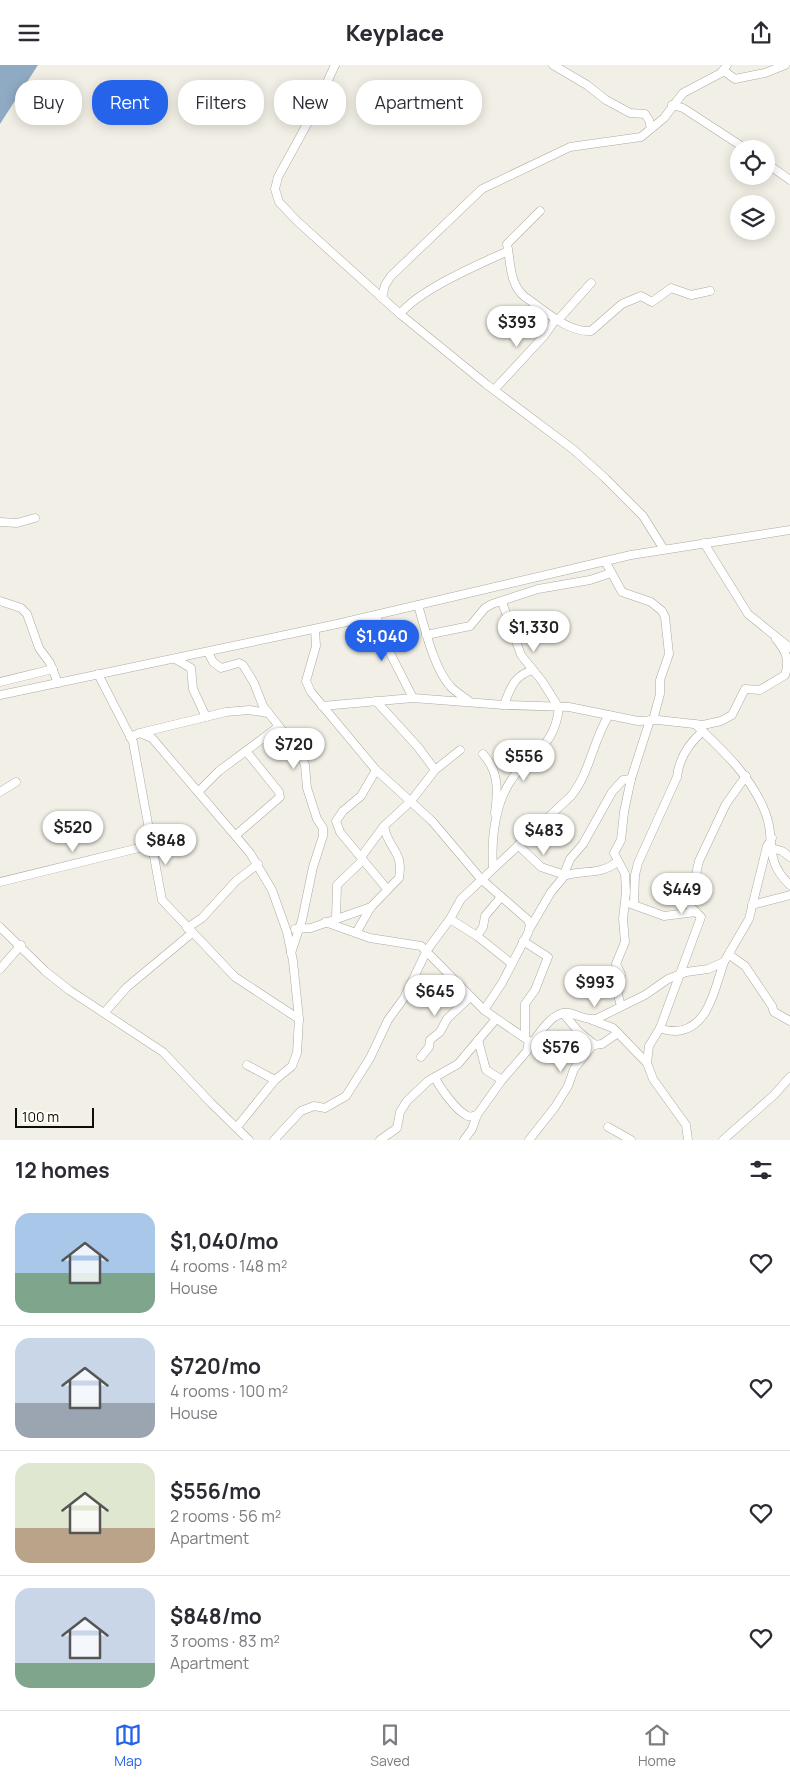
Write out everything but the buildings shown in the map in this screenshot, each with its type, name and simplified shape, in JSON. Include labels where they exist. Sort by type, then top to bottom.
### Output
[{"type":"street","points":[[335,65],[317,106],[278,177],[276,195],[286,210],[400,314],[494,390],[574,450],[643,516],[663,548]]},
{"type":"street","points":[[553,65],[587,85],[606,100],[630,113],[645,115],[649,119],[651,128]]},
{"type":"street","points":[[382,298],[385,285],[391,276],[482,189],[570,147],[636,139],[646,134],[664,118],[672,105],[688,90],[725,68],[735,79],[760,69],[785,65]]},
{"type":"street","points":[[672,105],[682,108],[732,140]]},
{"type":"street","points":[[775,169],[790,180]]},
{"type":"street","points":[[540,211],[508,241],[512,279],[519,292],[557,319],[580,331],[591,331],[622,304],[641,296],[652,302],[671,288],[691,295],[710,291]]},
{"type":"street","points":[[400,314],[412,301],[508,251]]},
{"type":"street","points":[[494,390],[591,283]]},
{"type":"street","points":[[0,522],[17,523],[35,518]]},
{"type":"street","points":[[0,695],[376,616],[663,548],[790,530]]},
{"type":"street","points":[[704,543],[744,609],[776,639],[790,648]]},
{"type":"street","points":[[605,561],[622,592],[652,602],[662,611],[665,617],[669,654],[660,680],[660,694],[631,779],[621,839],[614,853],[617,862],[625,874],[623,919],[625,942],[616,964],[621,977],[618,995],[621,1006]]},
{"type":"street","points":[[426,635],[470,626],[485,608],[538,589],[597,579],[612,573]]},
{"type":"street","points":[[0,601],[12,604],[25,612],[39,648],[53,669],[58,683]]},
{"type":"street","points":[[494,826],[510,782],[542,750],[553,733],[559,708],[516,646],[502,602]]},
{"type":"street","points":[[418,605],[426,635],[449,684],[469,701]]},
{"type":"street","points":[[376,616],[389,651],[413,697]]},
{"type":"street","points":[[315,629],[316,646],[306,684],[376,770],[411,801],[458,850],[481,879],[526,917],[530,928]]},
{"type":"street","points":[[322,706],[413,697],[594,711],[638,721],[651,720],[703,725],[721,721],[737,710],[745,689],[760,689],[785,675],[788,662],[787,656],[776,639]]},
{"type":"street","points":[[208,652],[214,662],[221,668],[239,663],[243,665],[254,683],[263,706],[303,759],[307,788],[324,832],[313,867],[302,919],[297,929],[291,953]]},
{"type":"street","points":[[177,659],[191,669],[193,689],[206,717]]},
{"type":"street","points":[[0,682],[53,669]]},
{"type":"street","points":[[504,705],[516,679],[524,672],[532,670]]},
{"type":"street","points":[[98,674],[130,737],[162,900],[235,977],[299,1019]]},
{"type":"street","points":[[376,701],[418,747],[435,770]]},
{"type":"street","points":[[130,737],[206,717],[249,710],[270,713]]},
{"type":"street","points":[[594,711],[602,725]]},
{"type":"street","points":[[274,1140],[301,1111],[314,1106],[325,1108],[346,1096],[370,1057],[388,1020],[404,998],[427,950],[450,919],[461,899],[576,790],[602,725],[609,715]]},
{"type":"street","points":[[695,724],[746,776],[764,809],[772,838],[771,848],[775,868],[790,885]]},
{"type":"street","points":[[199,791],[218,771],[278,727]]},
{"type":"street","points":[[634,904],[634,875],[638,863],[677,777],[680,762],[689,746],[702,731]]},
{"type":"street","points":[[140,733],[158,744],[236,835],[258,865],[272,890],[286,932],[291,953],[299,1019],[297,1053],[292,1065],[274,1080],[237,1127]]},
{"type":"street","points":[[336,918],[337,885],[362,858],[384,826],[411,801],[435,770],[460,750]]},
{"type":"street","points":[[236,835],[280,797],[279,792],[246,751]]},
{"type":"street","points":[[483,754],[492,765],[496,775],[498,793],[494,826],[493,868]]},
{"type":"street","points":[[376,770],[361,795],[343,811],[336,821],[340,832],[387,889]]},
{"type":"street","points":[[647,1063],[649,1046],[660,1028],[699,924],[700,916],[689,905],[699,861],[726,804],[746,776]]},
{"type":"street","points":[[484,1010],[512,965],[523,941],[551,892],[564,875],[570,859],[583,844],[612,792],[623,780],[631,779]]},
{"type":"street","points":[[0,792],[16,781]]},
{"type":"street","points":[[356,933],[371,907],[399,879],[401,864],[384,826]]},
{"type":"street","points":[[660,1028],[668,1031],[684,1030],[698,1022],[712,997],[724,962],[749,919],[767,845],[772,838]]},
{"type":"street","points":[[0,882],[151,845]]},
{"type":"street","points":[[518,845],[541,867],[564,875],[603,871],[617,862]]},
{"type":"street","points":[[771,848],[782,851],[790,857]]},
{"type":"street","points":[[105,1012],[127,987],[202,918],[236,881],[258,865]]},
{"type":"street","points":[[752,905],[790,895]]},
{"type":"street","points":[[477,936],[482,929],[485,916],[502,897]]},
{"type":"street","points":[[624,906],[634,904],[664,915],[696,912]]},
{"type":"street","points":[[286,932],[311,928],[371,907]]},
{"type":"street","points":[[450,919],[477,936],[512,965]]},
{"type":"street","points":[[324,922],[370,938],[412,943],[427,950],[484,1010],[525,1037],[529,1041],[529,1047]]},
{"type":"street","points":[[0,927],[48,973],[82,1000],[105,1012],[131,1032],[163,1052],[249,1140]]},
{"type":"street","points":[[523,941],[548,956],[535,990],[525,1004],[525,1037]]},
{"type":"street","points":[[0,969],[20,945]]},
{"type":"street","points":[[730,952],[731,956],[748,969],[772,1005],[774,1012],[790,1021]]},
{"type":"street","points":[[591,1020],[600,1018],[645,995],[662,982],[679,975],[708,969],[724,962]]},
{"type":"street","points":[[421,1057],[429,1047],[430,1040],[440,1032],[447,1019],[470,997]]},
{"type":"street","points":[[563,1013],[578,1031],[595,1045]]},
{"type":"street","points":[[464,1140],[472,1129],[478,1115],[502,1081],[553,1018],[563,1013],[591,1020],[610,1027],[618,1033],[647,1063],[653,1079],[686,1125],[688,1140]]},
{"type":"street","points":[[380,1140],[395,1131],[399,1123],[400,1112],[407,1101],[435,1077],[458,1064],[496,1019]]},
{"type":"street","points":[[530,1140],[561,1098],[574,1069],[595,1045],[602,1044],[618,1033]]},
{"type":"street","points":[[478,1040],[486,1071],[502,1081]]},
{"type":"street","points":[[247,1065],[274,1080]]},
{"type":"street","points":[[435,1077],[441,1089],[464,1114],[469,1117],[478,1115]]},
{"type":"street","points":[[723,1140],[774,1095],[790,1077]]},
{"type":"street","points":[[608,1127],[632,1140]]},
{"type":"water","points":[[0,65],[38,65],[28,80],[15,80],[15,101],[0,124]]}]
